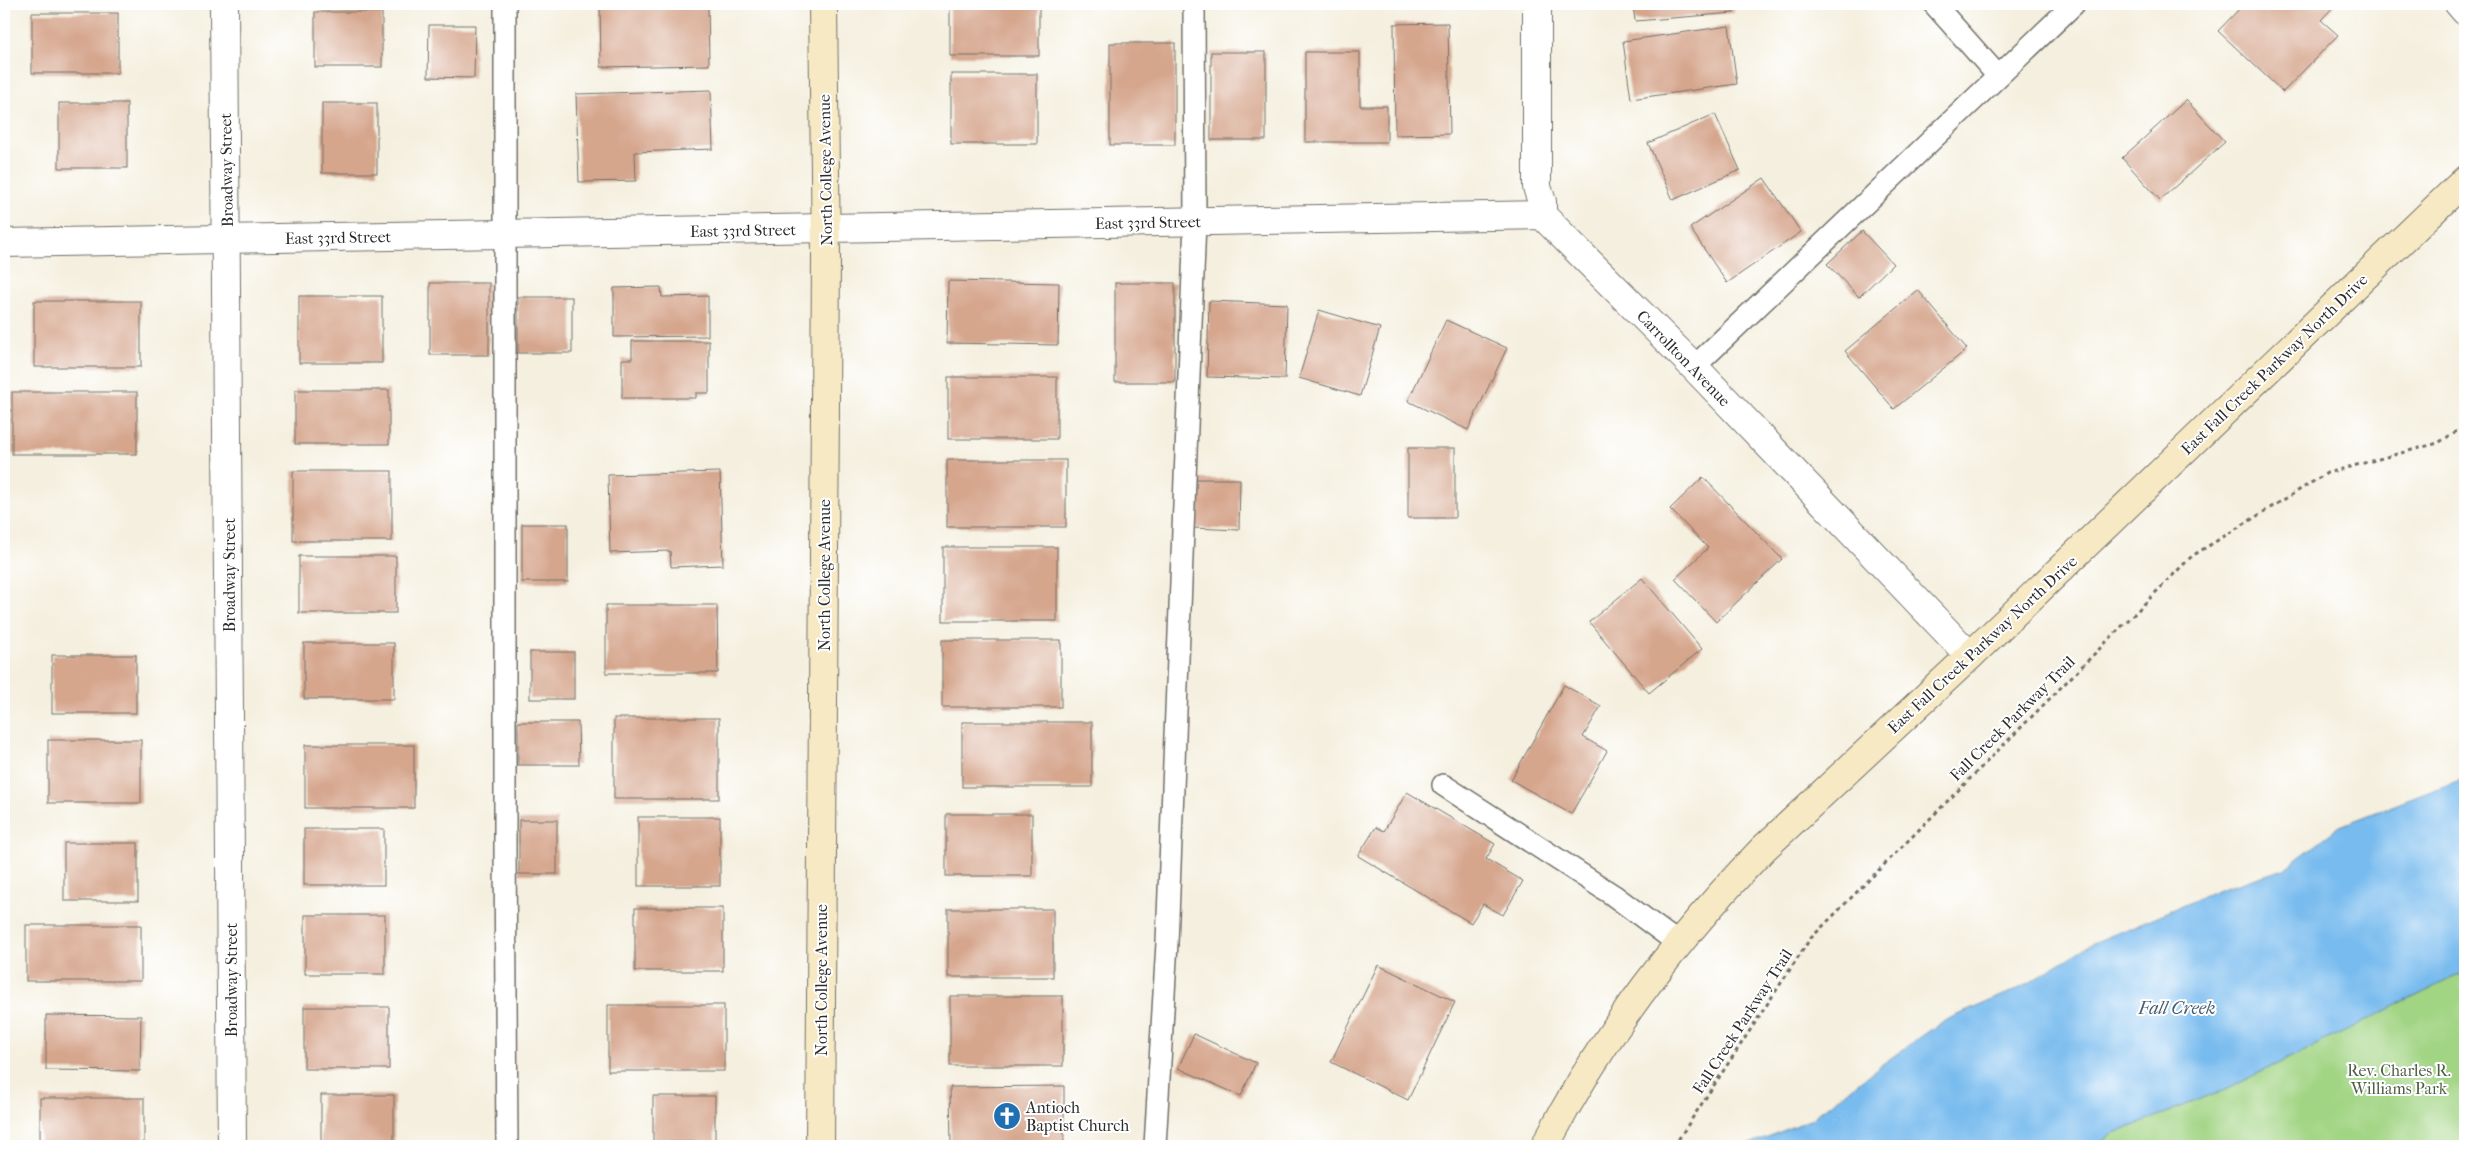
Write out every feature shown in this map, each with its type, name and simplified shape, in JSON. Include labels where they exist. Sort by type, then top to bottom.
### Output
[{"type":"main road","name":"North College Avenue","points":[[820,1146],[826,228],[823,4]]},
{"type":"main road","name":"East Fall Creek Parkway North Drive","points":[[1545,1146],[1603,1047],[1701,915],[1762,849],[1970,656],[2465,180]]},
{"type":"street","name":"Broadway Street","points":[[224,4],[232,1146]]},
{"type":"street","points":[[1536,4],[1537,187],[1542,202],[1542,215]]},
{"type":"street","points":[[2459,4],[2465,10]]},
{"type":"street","name":"East 33rd Street","points":[[4,243],[1542,215]]},
{"type":"street","name":"Carrollton Avenue","points":[[1542,215],[1694,367],[1970,656]]},
{"type":"lane","points":[[505,4],[507,1146]]},
{"type":"lane","points":[[1155,1146],[1167,943],[1195,221],[1194,4]]},
{"type":"lane","points":[[1934,4],[1998,76]]},
{"type":"lane","points":[[1694,367],[2074,4]]},
{"type":"lane","points":[[1443,786],[1613,894],[1679,944]]},
{"type":"path","name":"Fall Creek Parkway Trail","points":[[1674,1146],[1810,939],[2192,556],[2327,473],[2438,443],[2465,426]]},
{"type":"green space","name":"Rev. Charles R. Williams Park","points":[[2465,972],[2465,1146],[2095,1146],[2111,1135],[2228,1088]]},
{"type":"water","name":"Fall Creek","points":[[2465,778],[2465,972],[2228,1088],[2111,1135],[2095,1146],[1745,1146],[1810,1120],[1881,1065],[1942,1022],[2022,987],[2091,944],[2222,889],[2284,869],[2340,826]]},
{"type":"building","points":[[708,4],[709,65],[601,67],[600,5]]},
{"type":"building","points":[[950,4],[1039,4],[1039,56],[950,56]]},
{"type":"building","points":[[1633,4],[1733,4],[1734,13],[1635,21]]},
{"type":"building","points":[[2244,4],[2336,4],[2321,20],[2338,35],[2283,92],[2218,31]]},
{"type":"building","points":[[315,12],[382,12],[382,67],[315,67]]},
{"type":"building","points":[[32,13],[118,13],[118,73],[32,73]]},
{"type":"building","points":[[1448,23],[1450,134],[1395,135],[1394,24]]},
{"type":"building","points":[[429,25],[475,25],[474,78],[428,77]]},
{"type":"building","points":[[1729,26],[1737,84],[1631,99],[1623,41]]},
{"type":"building","points":[[1110,43],[1175,43],[1175,145],[1110,145]]},
{"type":"building","points":[[1211,52],[1266,52],[1266,140],[1211,140]]},
{"type":"building","points":[[1305,52],[1360,52],[1360,106],[1387,106],[1387,142],[1305,142]]},
{"type":"building","points":[[951,74],[1037,74],[1037,144],[951,144]]},
{"type":"building","points":[[711,90],[713,149],[635,152],[636,181],[579,182],[576,94]]},
{"type":"building","points":[[2186,100],[2225,142],[2160,200],[2122,158]]},
{"type":"building","points":[[59,103],[127,103],[127,168],[59,168]]},
{"type":"building","points":[[322,103],[377,103],[377,173],[322,173]]},
{"type":"building","points":[[1715,114],[1740,170],[1673,200],[1648,143]]},
{"type":"building","points":[[1764,178],[1801,232],[1727,283],[1690,228]]},
{"type":"building","points":[[1862,231],[1893,264],[1859,297],[1827,264]]},
{"type":"building","points":[[948,281],[1059,283],[1058,345],[947,343]]},
{"type":"building","points":[[430,283],[489,283],[489,355],[430,355]]},
{"type":"building","points":[[1115,283],[1175,283],[1175,382],[1115,382]]},
{"type":"building","points":[[661,287],[662,297],[708,296],[708,336],[614,337],[614,288]]},
{"type":"building","points":[[1918,290],[1967,349],[1894,409],[1845,351]]},
{"type":"building","points":[[299,296],[382,296],[382,363],[299,363]]},
{"type":"building","points":[[518,297],[572,297],[572,353],[518,353]]},
{"type":"building","points":[[34,301],[141,301],[141,367],[34,367]]},
{"type":"building","points":[[1209,301],[1287,304],[1285,379],[1207,377]]},
{"type":"building","points":[[1319,310],[1380,328],[1360,396],[1299,378]]},
{"type":"building","points":[[1446,320],[1507,348],[1468,430],[1408,401]]},
{"type":"building","points":[[632,341],[709,341],[709,393],[696,393],[696,398],[622,398],[622,359],[632,359]]},
{"type":"building","points":[[948,377],[1057,377],[1057,439],[948,439]]},
{"type":"building","points":[[295,390],[389,390],[389,444],[295,444]]},
{"type":"building","points":[[12,392],[137,392],[137,454],[12,454]]},
{"type":"building","points":[[1408,448],[1455,448],[1455,518],[1408,518]]},
{"type":"building","points":[[947,460],[1066,460],[1066,527],[947,527]]},
{"type":"building","points":[[293,471],[392,471],[392,541],[293,541]]},
{"type":"building","points":[[720,472],[723,565],[671,567],[670,551],[610,553],[608,475]]},
{"type":"building","points":[[1703,477],[1782,559],[1716,622],[1675,579],[1708,548],[1670,509]]},
{"type":"building","points":[[1194,479],[1240,479],[1239,530],[1193,528]]},
{"type":"building","points":[[522,524],[568,524],[568,582],[522,582]]},
{"type":"building","points":[[943,547],[1057,547],[1057,621],[943,621]]},
{"type":"building","points":[[299,556],[396,556],[396,613],[299,613]]},
{"type":"building","points":[[1642,578],[1702,649],[1649,693],[1589,622]]},
{"type":"building","points":[[606,605],[717,605],[718,673],[606,673]]},
{"type":"building","points":[[942,640],[1061,640],[1061,707],[942,707]]},
{"type":"building","points":[[304,643],[394,643],[394,699],[304,699]]},
{"type":"building","points":[[530,652],[574,652],[574,699],[530,699]]},
{"type":"building","points":[[52,655],[136,655],[136,713],[52,713]]},
{"type":"building","points":[[1564,685],[1601,706],[1583,737],[1607,751],[1571,814],[1511,780]]},
{"type":"building","points":[[614,718],[719,718],[719,799],[614,799]]},
{"type":"building","points":[[518,722],[578,722],[579,765],[518,765]]},
{"type":"building","points":[[962,722],[1092,722],[1092,787],[962,787]]},
{"type":"building","points":[[48,740],[141,740],[141,803],[48,803]]},
{"type":"building","points":[[305,745],[414,745],[414,808],[305,808]]},
{"type":"building","points":[[1407,792],[1495,844],[1486,859],[1523,881],[1503,915],[1483,904],[1471,923],[1358,856],[1376,827],[1384,831]]},
{"type":"building","points":[[946,814],[1032,814],[1032,876],[946,876]]},
{"type":"building","points":[[638,817],[720,817],[720,886],[638,886]]},
{"type":"building","points":[[519,820],[557,820],[557,874],[519,874]]},
{"type":"building","points":[[304,829],[384,829],[384,885],[304,885]]},
{"type":"building","points":[[64,843],[138,843],[138,901],[64,901]]},
{"type":"building","points":[[635,908],[723,908],[723,971],[635,971]]},
{"type":"building","points":[[948,909],[1053,909],[1053,977],[948,977]]},
{"type":"building","points":[[305,915],[385,915],[385,974],[305,974]]},
{"type":"building","points":[[26,925],[141,925],[141,981],[26,981]]},
{"type":"building","points":[[1378,965],[1455,1002],[1408,1100],[1331,1062]]},
{"type":"building","points":[[950,996],[1063,996],[1063,1066],[950,1066]]},
{"type":"building","points":[[608,1005],[724,1005],[724,1071],[608,1071]]},
{"type":"building","points":[[304,1007],[389,1007],[389,1069],[304,1069]]},
{"type":"building","points":[[46,1015],[141,1016],[140,1071],[46,1070]]},
{"type":"building","points":[[1194,1034],[1256,1063],[1241,1096],[1178,1068]]},
{"type":"building","name":"Antioch Baptist Church","points":[[1064,1086],[1064,1146],[951,1146],[950,1087]]},
{"type":"building","points":[[321,1095],[394,1095],[394,1146],[321,1146]]},
{"type":"building","points":[[653,1096],[715,1096],[715,1142],[653,1142]]},
{"type":"building","points":[[40,1098],[144,1098],[144,1146],[40,1146]]},
{"type":"building","points":[[1132,1144],[1132,1146],[1068,1146],[1068,1145]]},
{"type":"place","name":"Antioch Baptist Church","points":[[1007,1116]]}]
